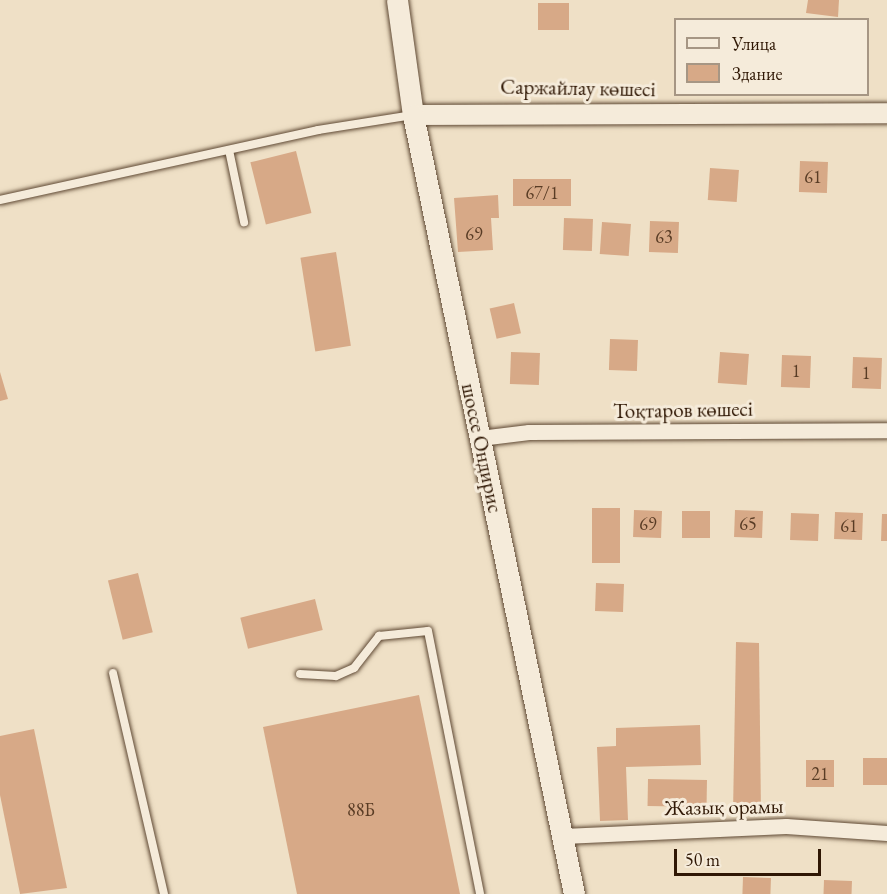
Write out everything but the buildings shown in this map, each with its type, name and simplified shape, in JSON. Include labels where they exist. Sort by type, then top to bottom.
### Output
[{"type":"main road","name":"шоссе Ондирис","points":[[397,0],[413,115],[574,894]]},
{"type":"street","name":"Саржайлау көшесі","points":[[413,115],[887,113]]},
{"type":"street","name":"Тоқтаров көшесі","points":[[480,438],[529,432],[887,430]]},
{"type":"street","name":"Жазық орамы","points":[[563,836],[786,826],[887,833]]},
{"type":"lane","points":[[0,200],[229,150],[413,115]]},
{"type":"lane","points":[[229,150],[244,222]]},
{"type":"lane","points":[[300,674],[336,676],[354,668],[379,636],[428,631],[480,894]]},
{"type":"lane","points":[[113,673],[164,894]]}]
